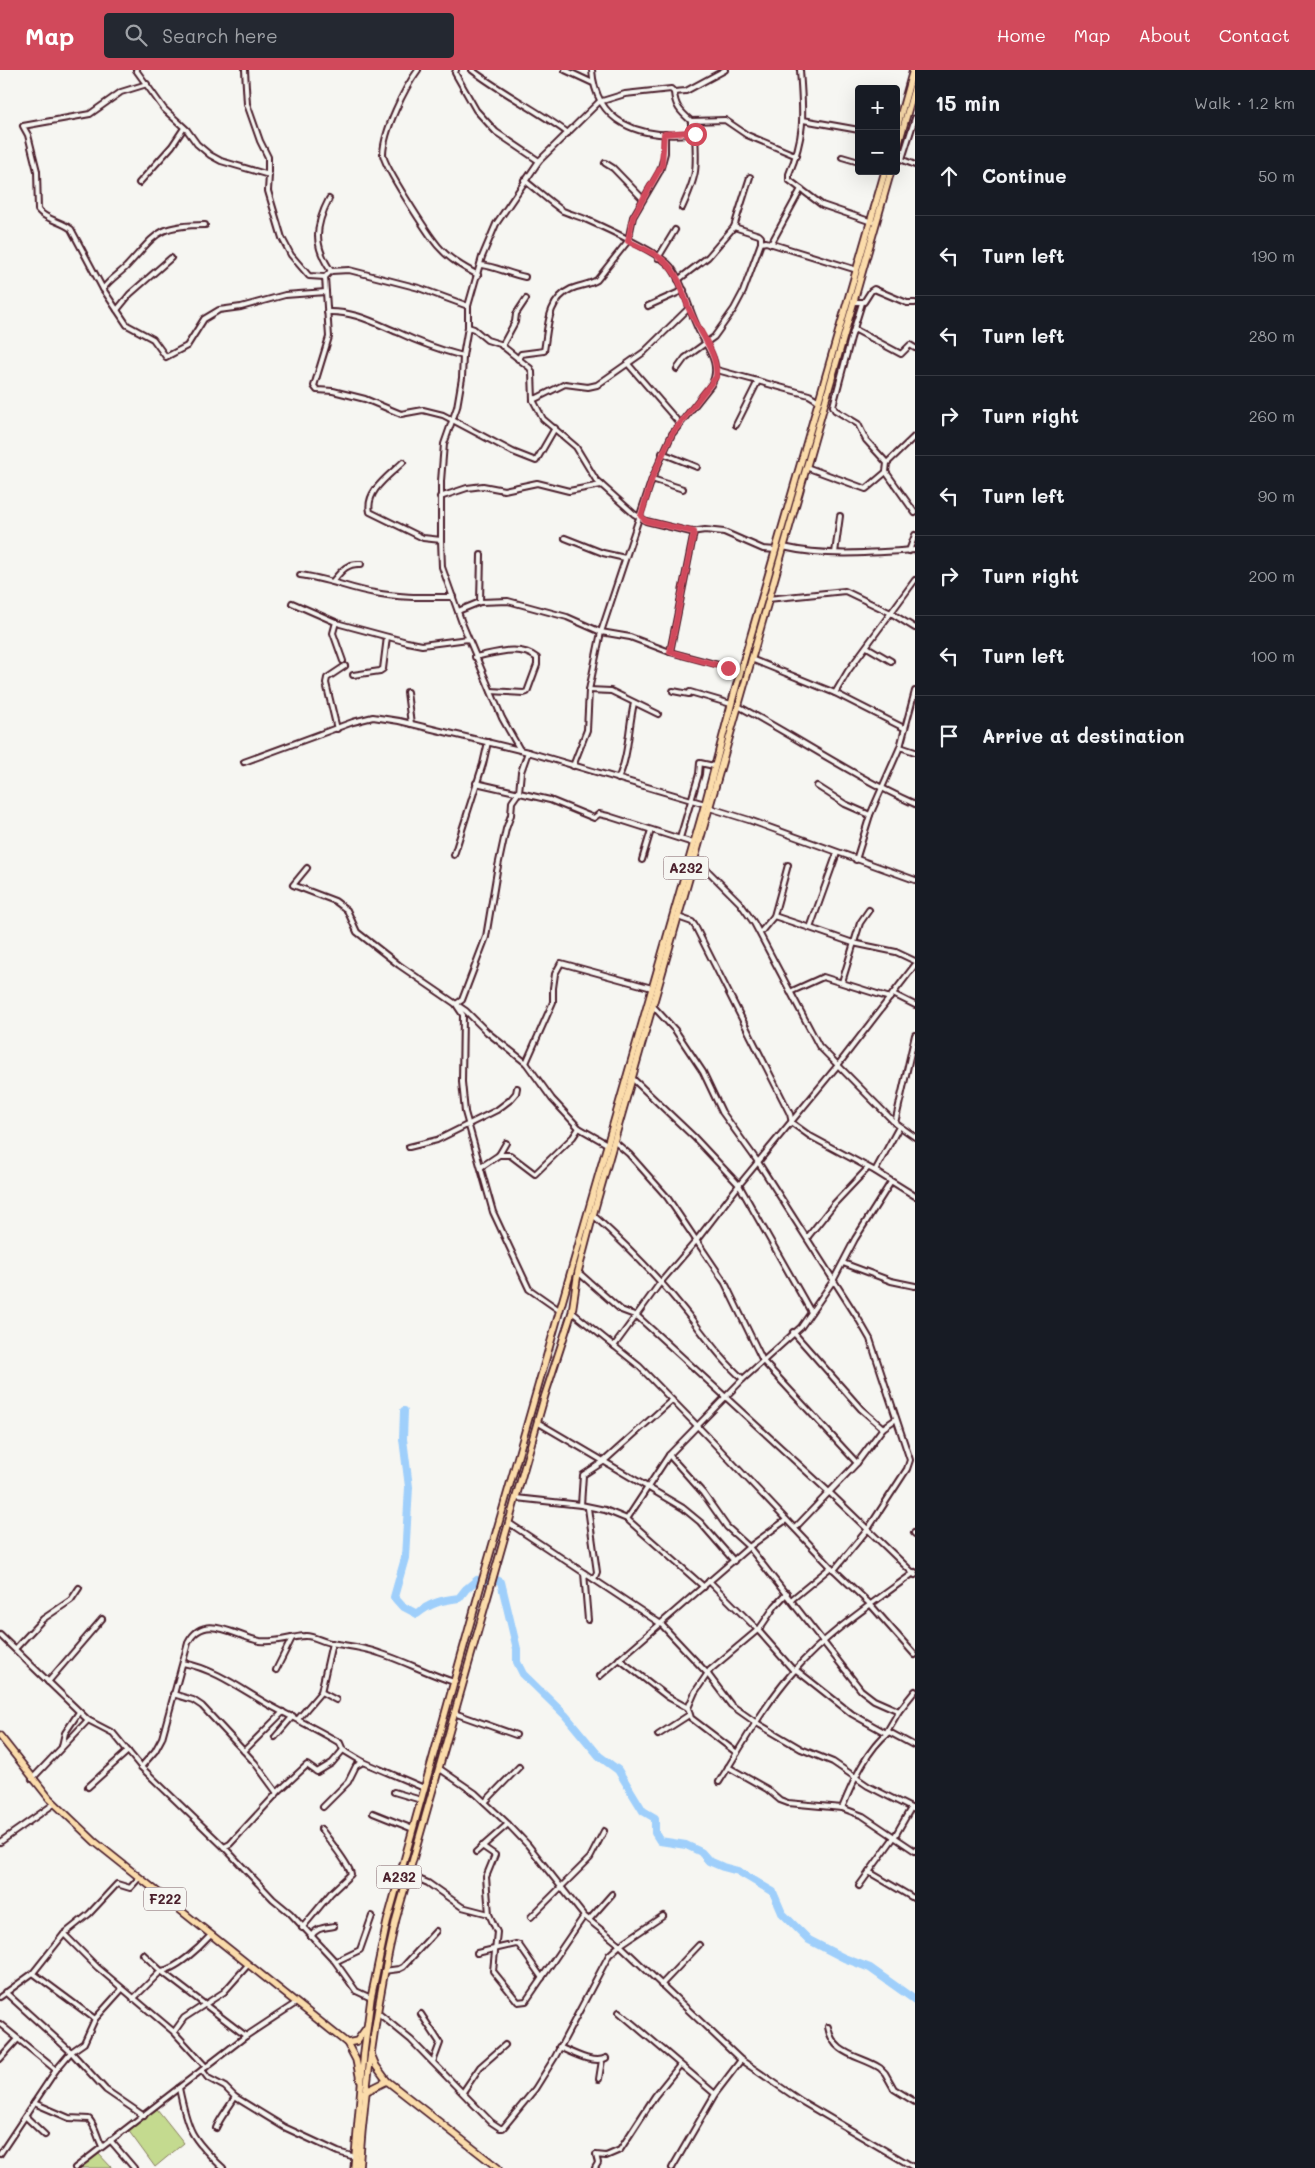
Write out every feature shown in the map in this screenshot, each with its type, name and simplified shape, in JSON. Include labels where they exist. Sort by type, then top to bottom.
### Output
[{"type":"main road","points":[[896,130],[913,70]]},
{"type":"main road","points":[[900,139],[915,86]]},
{"type":"main road","name":"A232","points":[[359,2168],[370,2052],[384,1970],[409,1875],[537,1422],[572,1312],[578,1272],[593,1215],[608,1144],[652,988],[678,917],[735,705],[740,674],[819,401],[844,322],[884,175]]},
{"type":"main road","name":"A232","points":[[354,2168],[360,2082],[367,2027],[387,1922],[559,1310],[606,1159],[615,1142],[653,1006],[693,843],[707,806],[714,766],[751,659],[840,346],[844,322],[852,302],[890,175]]},
{"type":"main road","points":[[536,1393],[545,1395]]},
{"type":"main road","points":[[440,1730],[449,1733]]},
{"type":"main road","name":"F222","points":[[0,1736],[54,1804],[95,1842],[247,1966],[346,2043],[356,2060],[360,2082]]},
{"type":"main road","points":[[346,2043],[357,2041],[367,2027]]},
{"type":"main road","points":[[370,2052],[376,2066],[387,2081],[498,2168]]},
{"type":"main road","points":[[365,2092],[387,2081]]},
{"type":"street","points":[[136,70],[164,109],[210,156],[221,162],[268,174]]},
{"type":"street","points":[[245,70],[248,104],[260,141],[268,157],[268,174],[270,176],[268,191],[282,238],[291,255],[308,276],[325,277],[331,271],[339,269],[349,270],[419,288],[468,306]]},
{"type":"street","points":[[418,70],[407,84],[386,135],[384,160],[438,245],[456,263],[478,275]]},
{"type":"street","points":[[456,70],[455,72],[476,110],[496,132],[540,161]]},
{"type":"street","points":[[472,70],[496,88],[541,113],[568,133]]},
{"type":"street","points":[[565,70],[593,83]]},
{"type":"street","points":[[592,70],[593,83],[599,102],[616,119],[637,131],[664,134],[690,132],[695,134],[697,171],[695,180],[682,208]]},
{"type":"street","points":[[520,750],[502,718],[475,657],[442,567],[440,497],[444,444],[452,421],[462,378],[463,356],[468,327],[468,306],[480,266],[496,224],[524,180],[578,121],[599,102],[625,94],[671,89],[674,92],[686,91],[725,70]]},
{"type":"street","points":[[800,70],[803,120],[802,138],[788,177],[791,183],[825,206],[872,222]]},
{"type":"street","points":[[147,84],[121,92],[90,114],[68,120],[50,120],[23,126],[28,135],[38,171],[38,210],[42,215],[65,224],[71,229],[104,289],[127,325],[152,339],[168,357],[187,346],[204,319],[219,310],[241,307],[285,294],[326,292]]},
{"type":"street","points":[[674,92],[675,102],[679,110],[692,121],[725,120],[747,135],[796,156]]},
{"type":"street","points":[[915,118],[902,159],[915,165]]},
{"type":"street","points":[[803,120],[855,129]]},
{"type":"street","points":[[690,132],[692,121]]},
{"type":"street","points":[[139,183],[172,146],[184,128]]},
{"type":"street","points":[[518,359],[521,354],[544,351],[548,316],[555,304],[563,294],[573,288],[590,284],[597,280],[628,241],[633,217],[662,165],[664,134]]},
{"type":"street","points":[[842,157],[855,161]]},
{"type":"street","points":[[605,163],[613,168],[643,199]]},
{"type":"street","points":[[678,280],[708,257],[734,227],[750,177]]},
{"type":"street","points":[[524,180],[564,211],[601,226],[670,266],[684,290],[688,308],[717,370],[716,377],[711,385],[672,434],[652,478],[641,516],[601,632],[589,690],[586,730],[573,766]]},
{"type":"street","points":[[771,244],[800,189]]},
{"type":"street","points":[[330,199],[321,214],[317,235],[325,262],[331,271]]},
{"type":"street","points":[[104,289],[109,280],[125,268],[153,236],[169,228],[185,225],[205,225]]},
{"type":"street","points":[[677,369],[685,358],[714,337],[734,309],[743,292],[761,243],[761,237],[759,234],[734,227]]},
{"type":"street","points":[[658,258],[675,230]]},
{"type":"street","points":[[761,243],[771,244],[857,270]]},
{"type":"street","points":[[117,310],[130,294],[171,258]]},
{"type":"street","points":[[480,266],[488,266],[524,276]]},
{"type":"street","points":[[325,277],[330,337],[314,386],[317,390],[333,391],[365,399],[401,414],[423,410],[443,414],[452,421],[479,433],[513,452],[536,461],[555,428]]},
{"type":"street","points":[[887,463],[866,440],[858,424],[833,406],[848,347],[862,303],[874,289],[907,303],[915,303]]},
{"type":"street","points":[[648,306],[684,290]]},
{"type":"street","points":[[502,346],[515,322],[516,314],[526,299]]},
{"type":"street","points":[[852,302],[862,303]]},
{"type":"street","points":[[534,400],[565,384],[588,387],[597,385],[644,352],[688,308]]},
{"type":"street","points":[[327,312],[341,311],[368,318],[413,339],[463,356]]},
{"type":"street","points":[[468,327],[502,346],[532,372],[534,400],[543,419],[576,446],[596,480],[634,514],[641,516],[646,521],[694,532],[705,530],[724,532],[763,548],[776,550]]},
{"type":"street","points":[[854,329],[901,354],[910,345],[915,348]]},
{"type":"street","points":[[840,346],[848,347]]},
{"type":"street","points":[[628,364],[680,424]]},
{"type":"street","points":[[717,370],[809,395],[819,401]]},
{"type":"street","points":[[736,425],[758,381]]},
{"type":"street","points":[[913,437],[887,463],[886,472],[915,513]]},
{"type":"street","points":[[913,437],[915,443]]},
{"type":"street","points":[[662,454],[697,467]]},
{"type":"street","points":[[403,462],[377,488],[370,498],[370,512],[422,538],[441,540]]},
{"type":"street","points":[[806,467],[866,489],[886,472]]},
{"type":"street","points":[[652,478],[683,489]]},
{"type":"street","points":[[440,497],[467,488],[483,486],[504,490],[513,489],[526,483],[537,483],[569,491],[602,485]]},
{"type":"street","points":[[835,553],[840,516]]},
{"type":"street","points":[[670,652],[694,532]]},
{"type":"street","points":[[909,551],[915,535]]},
{"type":"street","points":[[565,538],[603,553],[625,558]]},
{"type":"street","points":[[783,547],[835,553],[878,554],[915,550]]},
{"type":"street","points":[[480,602],[482,555]]},
{"type":"street","points":[[333,581],[348,566],[362,564]]},
{"type":"street","points":[[300,575],[333,581],[376,594],[418,598],[453,597]]},
{"type":"street","points":[[835,693],[848,671],[915,580]]},
{"type":"street","points":[[768,599],[837,593],[845,590],[891,613],[915,628]]},
{"type":"street","points":[[458,611],[480,602],[508,601],[567,617],[601,632],[630,636],[670,652],[734,669],[740,674]]},
{"type":"street","points":[[292,603],[336,622],[422,645],[468,639]]},
{"type":"street","points":[[336,622],[332,633],[344,664],[328,678],[326,683],[336,729]]},
{"type":"street","points":[[353,675],[383,669],[387,637]]},
{"type":"street","points":[[867,647],[891,661]]},
{"type":"street","points":[[475,657],[509,650],[533,654],[537,658],[537,665],[527,692],[491,691]]},
{"type":"street","points":[[751,659],[835,693],[904,728]]},
{"type":"street","points":[[589,690],[611,691],[658,714]]},
{"type":"street","points":[[673,691],[689,693],[735,705],[813,747],[846,770],[915,804]]},
{"type":"street","points":[[856,860],[870,815],[900,747],[915,691]]},
{"type":"street","points":[[407,692],[411,724]]},
{"type":"street","points":[[618,779],[626,758],[626,742],[634,703]]},
{"type":"street","points":[[244,762],[336,729],[373,718],[411,724],[528,752],[691,800],[915,880]]},
{"type":"street","points":[[454,855],[488,742]]},
{"type":"street","points":[[900,747],[915,752]]},
{"type":"street","points":[[456,1004],[462,1000],[486,937],[496,871],[511,815],[512,802],[519,792],[521,772],[528,752]]},
{"type":"street","points":[[680,838],[700,763],[714,766]]},
{"type":"street","points":[[476,783],[550,800],[594,818],[599,814],[608,816],[693,843]]},
{"type":"street","points":[[817,786],[845,804],[870,815]]},
{"type":"street","points":[[642,860],[651,830]]},
{"type":"street","points":[[810,928],[837,853]]},
{"type":"street","points":[[694,860],[704,866],[740,902],[760,933],[819,1046],[899,1127],[915,1137]]},
{"type":"street","points":[[760,933],[774,916],[788,865]]},
{"type":"street","points":[[307,868],[293,885],[335,901],[347,910],[357,932],[399,965],[466,1011],[487,1032],[526,1063],[552,1099],[579,1128],[608,1144]]},
{"type":"street","points":[[842,982],[860,923],[868,910]]},
{"type":"street","points":[[774,916],[853,943],[896,952],[915,961]]},
{"type":"street","points":[[678,917],[692,922],[695,926],[790,1114],[792,1123],[810,1136],[875,1171],[915,1196]]},
{"type":"street","points":[[526,1063],[554,1002],[552,988],[556,972],[562,963],[652,988]]},
{"type":"street","points":[[614,1346],[660,1282],[696,1241],[739,1185],[838,1066],[915,965]]},
{"type":"street","points":[[790,992],[823,977],[892,996],[915,1005]]},
{"type":"street","points":[[456,1004],[462,1015],[465,1112],[493,1212],[529,1288],[559,1310]]},
{"type":"street","points":[[653,1006],[681,1038],[703,1072],[722,1112],[758,1162],[870,1339],[910,1460],[907,1469],[868,1529],[833,1569],[791,1600]]},
{"type":"street","points":[[462,1015],[466,1011]]},
{"type":"street","points":[[895,1123],[915,1035]]},
{"type":"street","points":[[632,1078],[694,1136],[739,1185],[811,1312]]},
{"type":"street","points":[[409,1147],[437,1140],[497,1110],[510,1100],[516,1093],[517,1088]]},
{"type":"street","points":[[875,1171],[899,1127]]},
{"type":"street","points":[[499,1155],[510,1155],[535,1174],[574,1137],[579,1128]]},
{"type":"street","points":[[615,1142],[667,1197],[725,1283],[763,1360],[857,1462]]},
{"type":"street","points":[[481,1167],[499,1155],[506,1143]]},
{"type":"street","points":[[807,1238],[834,1204],[868,1168]]},
{"type":"street","points":[[627,1519],[669,1455],[743,1379],[776,1350],[792,1332],[801,1327],[833,1281],[892,1182]]},
{"type":"street","points":[[593,1215],[631,1251],[682,1306],[699,1331],[731,1369],[743,1379]]},
{"type":"street","points":[[843,1263],[891,1281],[915,1286]]},
{"type":"street","points":[[578,1272],[621,1310],[637,1316],[830,1493],[914,1574],[870,1604],[822,1642],[794,1670],[755,1722],[719,1782]]},
{"type":"street","points":[[572,1312],[639,1366],[833,1569],[870,1604],[915,1655]]},
{"type":"street","points":[[792,1332],[861,1409],[883,1428]]},
{"type":"street","points":[[581,1505],[583,1475],[603,1462],[672,1400]]},
{"type":"street","points":[[795,1528],[830,1493],[883,1428],[896,1419]]},
{"type":"street","points":[[537,1422],[683,1508],[700,1522],[734,1561]]},
{"type":"street","points":[[669,1455],[703,1493],[727,1527],[749,1547],[861,1690],[874,1700],[898,1712]]},
{"type":"street","points":[[910,1460],[915,1459]]},
{"type":"street","points":[[516,1498],[581,1505],[588,1508],[605,1510],[627,1519],[704,1587]]},
{"type":"street","points":[[588,1508],[597,1572],[594,1580]]},
{"type":"street","points":[[600,1676],[749,1547],[786,1520]]},
{"type":"street","points":[[509,1523],[661,1624],[707,1674],[731,1705],[755,1722],[801,1749],[833,1762],[855,1778],[913,1809],[859,1886]]},
{"type":"street","points":[[584,1574],[588,1620]]},
{"type":"street","points":[[710,1581],[758,1629],[794,1670],[852,1714],[880,1730],[915,1746]]},
{"type":"street","points":[[15,1649],[43,1619],[71,1600],[79,1588]]},
{"type":"street","points":[[737,1753],[689,1715],[688,1708],[695,1692],[707,1674],[758,1629],[787,1594]]},
{"type":"street","points":[[48,1682],[102,1619]]},
{"type":"street","points":[[140,1767],[155,1751],[162,1738],[173,1694],[192,1635],[202,1629],[223,1628],[262,1641],[306,1635],[332,1643],[381,1653],[433,1676],[454,1682]]},
{"type":"street","points":[[0,1635],[88,1720],[114,1733],[140,1767],[224,1847],[334,1960],[356,1991],[371,1998]]},
{"type":"street","points":[[276,1670],[292,1638]]},
{"type":"street","points":[[298,1719],[321,1692],[332,1643]]},
{"type":"street","points":[[620,1659],[668,1697],[688,1708]]},
{"type":"street","points":[[183,1663],[221,1675],[340,1743],[343,1750],[363,1762],[424,1788]]},
{"type":"street","points":[[842,1808],[855,1778],[880,1740],[888,1733],[898,1712],[915,1691]]},
{"type":"street","points":[[321,1692],[336,1700]]},
{"type":"street","points":[[173,1694],[193,1700],[202,1706],[264,1772],[277,1793]]},
{"type":"street","points":[[62,1746],[65,1733],[79,1712]]},
{"type":"street","points":[[244,1751],[283,1712]]},
{"type":"street","points":[[454,1713],[516,1736]]},
{"type":"street","points":[[658,1735],[689,1715]]},
{"type":"street","points":[[275,1737],[293,1716]]},
{"type":"street","points":[[32,1778],[88,1720]]},
{"type":"street","points":[[880,1730],[880,1740]]},
{"type":"street","points":[[224,1847],[230,1844],[277,1793],[307,1765],[317,1772],[332,1763],[343,1750]]},
{"type":"street","points":[[88,1787],[128,1751]]},
{"type":"street","points":[[323,1807],[348,1782],[356,1766],[363,1762]]},
{"type":"street","points":[[485,1802],[519,1767]]},
{"type":"street","points":[[728,1767],[767,1789],[780,1800],[805,1806],[842,1808],[864,1816],[915,1851]]},
{"type":"street","points":[[440,1769],[485,1802],[508,1824],[528,1845],[584,1916],[620,1945],[742,2060],[801,2101],[914,2168]]},
{"type":"street","points":[[394,1792],[421,1800]]},
{"type":"street","points":[[0,1842],[54,1804]]},
{"type":"street","points":[[373,1813],[413,1829]]},
{"type":"street","points":[[476,1852],[508,1824]]},
{"type":"street","points":[[302,1928],[330,1892],[351,1874],[349,1866],[336,1852],[321,1829]]},
{"type":"street","points":[[531,1917],[590,1858],[604,1831]]},
{"type":"street","points":[[482,1846],[495,1855],[486,1877],[490,1914],[497,1932],[494,1975],[516,2001],[526,2001],[584,1916]]},
{"type":"street","points":[[869,1872],[915,1899]]},
{"type":"street","points":[[409,1875],[428,1883],[462,1907],[490,1914]]},
{"type":"street","points":[[0,1997],[33,1973],[64,1934],[89,1914],[117,1884],[130,1888],[139,1878]]},
{"type":"street","points":[[589,1920],[612,1894]]},
{"type":"street","points":[[334,1960],[337,1961],[360,1950],[372,1916]]},
{"type":"street","points":[[377,2012],[411,2040],[491,2122],[503,2128],[535,2089],[608,1955],[663,1916]]},
{"type":"street","points":[[311,1937],[320,1928],[334,1926]]},
{"type":"street","points":[[384,1970],[404,1967],[436,1931]]},
{"type":"street","points":[[64,1934],[97,1967],[174,2032],[206,2067]]},
{"type":"street","points":[[133,1999],[161,1971],[168,1970],[190,1956],[210,1936]]},
{"type":"street","points":[[477,1953],[519,1945],[542,1978]]},
{"type":"street","points":[[661,1985],[699,1945]]},
{"type":"street","points":[[143,1954],[161,1971],[246,2036]]},
{"type":"street","points":[[174,2032],[184,2018],[224,1992],[247,1966]]},
{"type":"street","points":[[33,1973],[95,2019]]},
{"type":"street","points":[[0,2154],[56,2070],[71,2052],[84,2043],[95,2019],[122,1989]]},
{"type":"street","points":[[5,1992],[71,2052],[106,2090],[144,2116]]},
{"type":"street","points":[[75,2168],[246,2036],[296,2003]]},
{"type":"street","points":[[619,2012],[715,2094]]},
{"type":"street","points":[[421,2014],[440,2043],[432,2062]]},
{"type":"street","points":[[0,2024],[56,2070]]},
{"type":"street","points":[[828,2028],[830,2037],[837,2047],[880,2068],[894,2089],[915,2102]]},
{"type":"street","points":[[0,2059],[18,2040]]},
{"type":"street","points":[[463,2092],[480,2068],[505,2045]]},
{"type":"street","points":[[559,2047],[580,2056],[604,2059],[600,2078]]},
{"type":"street","points":[[672,2168],[715,2094],[742,2060]]},
{"type":"street","points":[[595,2168],[598,2163],[596,2155],[606,2156],[620,2150],[655,2096],[680,2065]]},
{"type":"street","points":[[202,2070],[208,2078],[225,2087],[235,2097],[284,2127],[338,2152],[355,2157]]},
{"type":"street","points":[[179,2088],[184,2114],[193,2138],[223,2168]]},
{"type":"street","points":[[216,2128],[220,2118],[227,2111],[235,2097]]},
{"type":"street","points":[[34,2103],[69,2118],[89,2119],[96,2128],[96,2134],[102,2146]]},
{"type":"street","points":[[26,2117],[45,2135]]},
{"type":"street","points":[[110,2140],[134,2168]]},
{"type":"green space","points":[[157,2109],[184,2143],[155,2167],[128,2130]]},
{"type":"green space","points":[[97,2152],[112,2168],[78,2168]]},
{"type":"waterway","points":[[404,1411],[403,1439],[409,1487],[405,1558],[394,1597],[402,1606],[417,1614],[436,1603],[459,1598],[477,1580],[481,1584],[491,1577],[501,1582],[517,1649],[517,1662],[523,1674],[565,1715],[599,1756],[618,1770],[643,1811],[655,1818],[655,1833],[660,1841],[686,1845],[701,1852],[709,1861],[738,1871],[773,1892],[782,1913],[809,1940],[844,1958],[870,1968],[915,2000]]},
{"type":"route","points":[[695,134],[690,132],[688,134],[664,134],[665,153],[660,171],[633,217],[628,241],[670,266],[684,290],[688,308],[713,357],[717,370],[716,377],[711,385],[672,434],[652,478],[641,516],[646,521],[694,532],[672,634],[670,652],[694,657],[728,668]]}]
